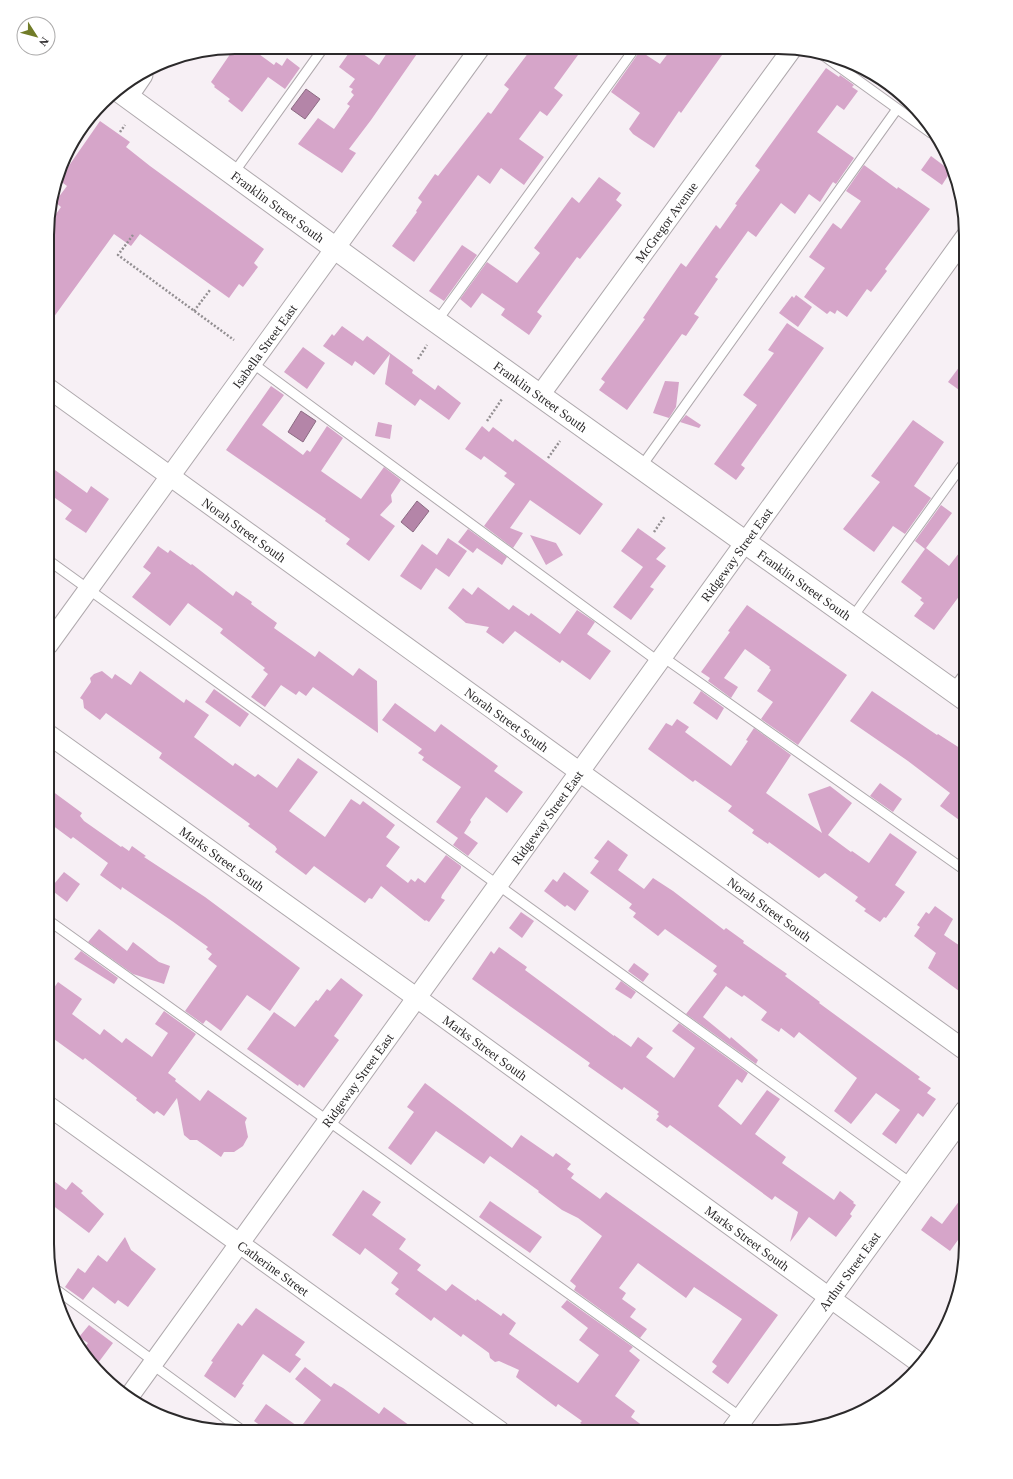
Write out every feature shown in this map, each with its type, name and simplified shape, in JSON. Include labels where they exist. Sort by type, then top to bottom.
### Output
[{"type":"street","name":"Isabella Street East","points":[[54,637],[476,54]]},
{"type":"street","name":"McGregor Avenue","points":[[540,395],[788,54]]},
{"type":"street","name":"Franklin Street South","points":[[123,93],[233,174],[851,619],[959,688]]},
{"type":"street","name":"Ridgeway Street East","points":[[132,1393],[959,246]]},
{"type":"street","name":"Norah Street South","points":[[54,392],[959,1046]]},
{"type":"street","name":"Marks Street South","points":[[54,738],[418,998],[916,1361]]},
{"type":"street","name":"Catherine Street","points":[[54,1110],[492,1425]]},
{"type":"street","name":"Arthur Street East","points":[[737,1425],[959,1120]]},
{"type":"lane","points":[[233,174],[319,54]]},
{"type":"lane","points":[[437,321],[631,54]]},
{"type":"lane","points":[[834,63],[924,128]]},
{"type":"lane","points":[[641,467],[897,109]]},
{"type":"lane","points":[[252,363],[661,659],[959,867]]},
{"type":"lane","points":[[851,619],[959,470]]},
{"type":"lane","points":[[54,564],[497,886],[912,1184]]},
{"type":"lane","points":[[54,924],[328,1122],[737,1425]]},
{"type":"lane","points":[[61,1293],[236,1425]]},
{"type":"path","points":[[120,132],[125,125]]},
{"type":"path","points":[[133,235],[118,255],[234,340]]},
{"type":"path","points":[[194,311],[210,290]]},
{"type":"path","points":[[418,359],[427,345]]},
{"type":"path","points":[[487,421],[502,399]]},
{"type":"path","points":[[548,458],[560,441]]},
{"type":"path","points":[[654,532],[665,516]]},
{"type":"shaded area","points":[[306,89],[320,99],[305,119],[291,109]]},
{"type":"shaded area","points":[[301,411],[316,421],[303,442],[288,432]]},
{"type":"shaded area","points":[[417,501],[429,511],[413,532],[401,522]]},
{"type":"building","points":[[230,54],[259,54],[274,65],[276,62],[282,66],[287,58],[300,68],[285,89],[268,77],[242,112],[228,101],[230,99],[214,87],[215,86],[211,82]]},
{"type":"building","points":[[348,54],[363,54],[379,65],[386,54],[417,54],[349,149],[356,153],[342,173],[298,144],[318,118],[334,129],[350,106],[347,104],[354,95],[351,92],[353,89],[349,87],[355,79],[339,67]]},
{"type":"building","points":[[527,54],[578,55],[554,88],[563,95],[547,116],[540,111],[519,139],[544,157],[524,185],[501,168],[490,184],[478,175],[414,262],[392,246],[417,212],[416,211],[422,202],[418,198],[435,174],[438,176],[488,112],[491,114],[509,89],[504,85]]},
{"type":"building","points":[[638,54],[645,54],[660,64],[668,54],[723,54],[681,113],[679,111],[654,148],[633,134],[629,129],[640,113],[611,92]]},
{"type":"building","points":[[826,68],[839,77],[840,75],[854,85],[852,87],[858,91],[844,110],[837,105],[817,132],[854,158],[836,184],[833,182],[820,202],[809,194],[795,214],[781,203],[756,237],[748,231],[715,277],[718,279],[694,314],[699,317],[686,336],[682,334],[627,410],[599,390],[605,382],[601,379],[645,319],[643,318],[681,263],[686,267],[716,225],[720,229],[737,205],[735,204],[760,170],[755,166]]},
{"type":"building","points":[[100,121],[130,142],[126,147],[150,166],[264,249],[254,263],[258,267],[243,287],[239,284],[229,298],[140,234],[131,246],[114,234],[54,317],[54,223],[55,215],[61,207],[57,203],[57,199],[67,186],[62,182],[67,168]]},
{"type":"building","points":[[931,156],[945,167],[948,175],[942,185],[921,170]]},
{"type":"building","points":[[864,165],[897,189],[898,187],[930,209],[885,269],[887,271],[871,292],[867,289],[847,317],[837,310],[835,314],[830,311],[827,314],[804,297],[825,268],[809,257],[833,223],[841,229],[861,201],[846,191]]},
{"type":"building","points":[[599,177],[621,193],[616,200],[622,205],[580,259],[577,257],[537,312],[542,316],[529,335],[501,315],[505,309],[482,293],[471,308],[460,299],[487,262],[517,283],[540,253],[534,248],[572,197],[579,203]]},
{"type":"building","points":[[462,245],[477,255],[444,301],[429,291]]},
{"type":"building","points":[[796,295],[812,307],[798,327],[779,313],[792,296],[794,298]]},
{"type":"building","points":[[787,323],[824,348],[741,465],[745,468],[736,480],[714,464],[757,405],[743,395],[774,353],[768,350]]},
{"type":"building","points":[[342,326],[363,341],[367,336],[413,370],[412,373],[435,390],[438,385],[461,403],[449,420],[420,399],[415,406],[385,384],[390,354],[374,375],[355,361],[352,366],[323,346],[332,334],[334,336]]},
{"type":"building","points":[[303,347],[325,363],[307,389],[284,372]]},
{"type":"building","points":[[959,367],[959,390],[948,382]]},
{"type":"building","points":[[665,381],[679,382],[676,407],[669,418],[653,413]]},
{"type":"building","points":[[271,386],[284,395],[262,425],[303,455],[307,450],[310,452],[327,426],[343,438],[321,471],[361,499],[384,467],[401,480],[391,495],[392,502],[380,515],[395,526],[369,561],[346,544],[350,539],[325,521],[326,519],[226,450]]},
{"type":"building","points":[[686,415],[701,425],[699,428],[680,422]]},
{"type":"building","points":[[913,420],[944,442],[914,486],[931,498],[905,534],[893,526],[874,552],[843,529],[880,482],[871,476]]},
{"type":"building","points":[[378,422],[392,425],[390,439],[375,436]]},
{"type":"building","points":[[482,426],[489,432],[493,427],[513,442],[515,439],[603,504],[580,535],[530,500],[510,528],[523,533],[513,548],[484,526],[515,484],[504,476],[507,473],[484,456],[481,460],[465,449]]},
{"type":"building","points":[[54,469],[87,493],[91,486],[109,499],[86,533],[65,519],[72,510],[54,497]]},
{"type":"building","points":[[941,505],[952,513],[926,548],[949,566],[959,553],[959,596],[934,630],[914,616],[924,603],[920,600],[922,598],[901,582],[925,549],[915,541]]},
{"type":"building","points":[[638,528],[666,548],[656,559],[666,566],[650,587],[654,589],[631,620],[613,607],[643,567],[621,551]]},
{"type":"building","points":[[468,529],[507,557],[502,565],[477,548],[473,553],[458,542]]},
{"type":"building","points":[[530,535],[556,543],[563,555],[546,565]]},
{"type":"building","points":[[448,538],[467,551],[449,577],[436,568],[421,590],[400,576],[422,544],[437,555]]},
{"type":"building","points":[[158,546],[168,553],[170,550],[191,565],[192,564],[233,596],[236,591],[252,602],[251,604],[277,623],[274,628],[315,657],[319,651],[353,676],[359,668],[377,681],[378,733],[313,687],[306,696],[299,691],[296,695],[281,685],[265,707],[251,697],[268,674],[263,670],[265,668],[220,633],[223,629],[188,603],[170,626],[132,597],[151,573],[143,567]]},
{"type":"building","points":[[478,587],[509,610],[513,605],[529,616],[531,613],[560,634],[577,610],[595,622],[587,634],[611,651],[590,680],[562,660],[560,663],[515,631],[503,644],[486,632],[489,627],[466,623],[448,608],[463,588],[472,595]]},
{"type":"building","points":[[747,605],[847,675],[798,745],[761,719],[773,702],[757,691],[771,670],[769,668],[770,667],[745,649],[724,678],[738,687],[731,698],[708,681],[710,678],[701,672],[730,632],[728,631]]},
{"type":"building","points":[[102,671],[112,679],[115,674],[131,685],[140,671],[184,703],[186,699],[209,715],[194,737],[233,766],[235,763],[255,777],[258,774],[277,788],[298,758],[318,772],[289,811],[325,837],[351,799],[360,805],[363,801],[395,825],[386,837],[400,847],[386,866],[408,883],[411,879],[415,882],[418,878],[425,883],[446,855],[461,866],[461,868],[442,895],[441,898],[445,900],[429,922],[426,920],[425,921],[381,886],[372,899],[369,898],[365,903],[314,866],[306,875],[275,852],[277,849],[275,846],[248,826],[250,824],[159,758],[162,753],[106,713],[100,720],[84,708],[83,700],[80,698],[91,682],[90,678],[94,674]]},
{"type":"building","points":[[214,689],[249,714],[240,727],[205,702]]},
{"type":"building","points":[[701,691],[724,708],[717,720],[693,703]]},
{"type":"building","points":[[872,691],[937,735],[938,734],[959,748],[959,820],[940,806],[950,793],[908,761],[850,721]]},
{"type":"building","points":[[395,703],[435,732],[441,724],[498,766],[494,771],[523,792],[507,813],[486,797],[470,820],[471,822],[464,833],[478,843],[468,856],[453,845],[458,838],[436,822],[461,787],[422,760],[424,757],[418,753],[422,749],[382,720]]},
{"type":"building","points":[[677,719],[689,727],[685,732],[731,766],[748,741],[746,740],[754,728],[791,755],[766,793],[822,833],[808,794],[830,786],[852,803],[828,835],[869,863],[890,833],[917,852],[895,885],[905,892],[886,918],[884,917],[880,922],[864,911],[866,909],[855,901],[858,897],[825,873],[819,878],[769,842],[768,844],[752,833],[754,830],[728,811],[732,806],[695,780],[693,782],[648,749],[666,723],[672,726]]},
{"type":"building","points":[[880,783],[902,799],[893,812],[870,796]]},
{"type":"building","points":[[54,792],[82,813],[80,816],[84,821],[121,847],[122,846],[129,851],[132,846],[146,856],[144,857],[205,897],[300,968],[270,1011],[247,995],[221,1031],[206,1020],[203,1024],[185,1011],[217,966],[208,959],[212,954],[206,949],[208,947],[122,887],[121,890],[100,875],[108,863],[73,837],[71,839],[54,826]]},
{"type":"building","points":[[608,840],[628,855],[618,870],[644,889],[653,878],[673,891],[724,930],[726,928],[744,941],[743,943],[787,974],[785,976],[820,1002],[819,1003],[920,1077],[918,1079],[931,1088],[927,1093],[936,1099],[923,1117],[918,1113],[896,1144],[882,1134],[900,1110],[876,1093],[851,1124],[834,1111],[857,1078],[799,1032],[794,1038],[781,1028],[779,1032],[761,1020],[767,1012],[744,995],[742,997],[726,986],[703,1017],[730,1039],[731,1037],[758,1060],[756,1064],[686,1014],[717,974],[713,971],[717,966],[665,929],[658,936],[633,917],[636,913],[629,908],[632,904],[590,873],[599,861],[594,858]]},
{"type":"building","points":[[64,872],[80,884],[67,902],[54,892],[54,884]]},
{"type":"building","points":[[564,872],[589,891],[575,911],[567,905],[565,907],[544,891],[553,879],[557,882]]},
{"type":"building","points":[[935,906],[953,919],[944,935],[959,945],[959,991],[928,968],[936,953],[914,936],[920,927],[917,925],[926,912],[929,914]]},
{"type":"building","points":[[521,912],[534,921],[522,938],[509,928]]},
{"type":"building","points":[[99,929],[127,951],[133,942],[159,962],[170,966],[164,984],[133,974],[88,942]]},
{"type":"building","points":[[499,947],[527,967],[525,970],[614,1036],[631,1047],[638,1037],[653,1048],[646,1057],[674,1078],[695,1048],[672,1031],[679,1023],[748,1073],[742,1083],[737,1079],[718,1106],[741,1125],[767,1090],[780,1099],[755,1134],[786,1157],[782,1163],[834,1200],[840,1191],[854,1202],[853,1203],[856,1205],[850,1214],[852,1216],[836,1237],[809,1217],[790,1242],[798,1212],[775,1196],[772,1200],[670,1125],[667,1128],[656,1120],[659,1116],[657,1114],[659,1112],[624,1087],[622,1090],[588,1066],[590,1063],[472,979],[491,951],[494,954]]},
{"type":"building","points":[[81,951],[118,978],[114,984],[74,959]]},
{"type":"building","points":[[634,963],[649,974],[643,982],[628,971]]},
{"type":"building","points":[[341,978],[363,995],[334,1036],[339,1040],[304,1088],[299,1084],[298,1086],[247,1049],[274,1012],[295,1027],[316,1000],[318,1001],[327,989],[330,991]]},
{"type":"building","points":[[621,981],[636,992],[631,999],[615,989]]},
{"type":"building","points":[[58,982],[82,999],[72,1014],[100,1035],[104,1029],[122,1043],[126,1038],[152,1057],[168,1033],[155,1024],[164,1011],[196,1034],[168,1073],[176,1079],[175,1081],[200,1101],[208,1090],[247,1118],[245,1122],[248,1137],[243,1146],[234,1152],[224,1152],[221,1157],[197,1140],[190,1140],[184,1135],[177,1098],[164,1116],[157,1111],[154,1114],[136,1100],[137,1098],[85,1058],[83,1060],[54,1039],[54,988]]},
{"type":"building","points":[[425,1083],[512,1148],[521,1135],[553,1157],[556,1153],[571,1164],[567,1169],[574,1174],[571,1178],[600,1199],[606,1192],[778,1315],[728,1384],[712,1372],[717,1366],[712,1362],[742,1319],[694,1287],[686,1298],[638,1263],[619,1288],[626,1293],[622,1299],[636,1309],[630,1317],[647,1329],[640,1338],[574,1290],[576,1286],[570,1281],[602,1236],[578,1218],[562,1210],[538,1192],[539,1191],[490,1156],[484,1164],[436,1131],[411,1165],[388,1148],[414,1112],[407,1107]]},
{"type":"building","points":[[54,1181],[66,1190],[72,1182],[83,1191],[81,1193],[104,1214],[89,1233],[54,1206]]},
{"type":"building","points":[[363,1190],[381,1202],[372,1215],[406,1239],[399,1249],[421,1265],[417,1270],[446,1291],[452,1284],[501,1316],[503,1313],[516,1323],[509,1334],[578,1383],[599,1355],[579,1340],[588,1328],[561,1307],[567,1300],[633,1347],[629,1351],[640,1360],[615,1396],[635,1411],[631,1417],[642,1425],[583,1425],[580,1423],[582,1421],[558,1404],[556,1407],[516,1377],[519,1370],[499,1361],[495,1362],[490,1358],[489,1353],[463,1334],[461,1337],[434,1317],[431,1321],[395,1294],[399,1289],[391,1283],[398,1273],[365,1248],[360,1255],[332,1235]]},
{"type":"building","points":[[490,1201],[542,1237],[530,1253],[479,1217]]},
{"type":"building","points":[[959,1201],[959,1241],[958,1240],[950,1251],[921,1230],[931,1216],[942,1224]]},
{"type":"building","points":[[125,1237],[131,1250],[156,1269],[128,1307],[118,1300],[115,1304],[93,1287],[83,1300],[65,1287],[78,1268],[85,1273],[98,1255],[107,1262]]},
{"type":"building","points":[[256,1308],[305,1342],[295,1355],[301,1359],[290,1373],[263,1354],[242,1384],[244,1385],[235,1398],[204,1376],[213,1362],[211,1361],[238,1323],[242,1326]]},
{"type":"building","points":[[89,1325],[113,1343],[98,1362],[86,1346],[88,1343],[80,1336]]},
{"type":"building","points":[[305,1367],[331,1387],[334,1383],[343,1388],[379,1414],[384,1407],[409,1425],[302,1425],[321,1400],[295,1379]]},
{"type":"building","points":[[266,1404],[296,1425],[260,1425],[254,1421]]}]
